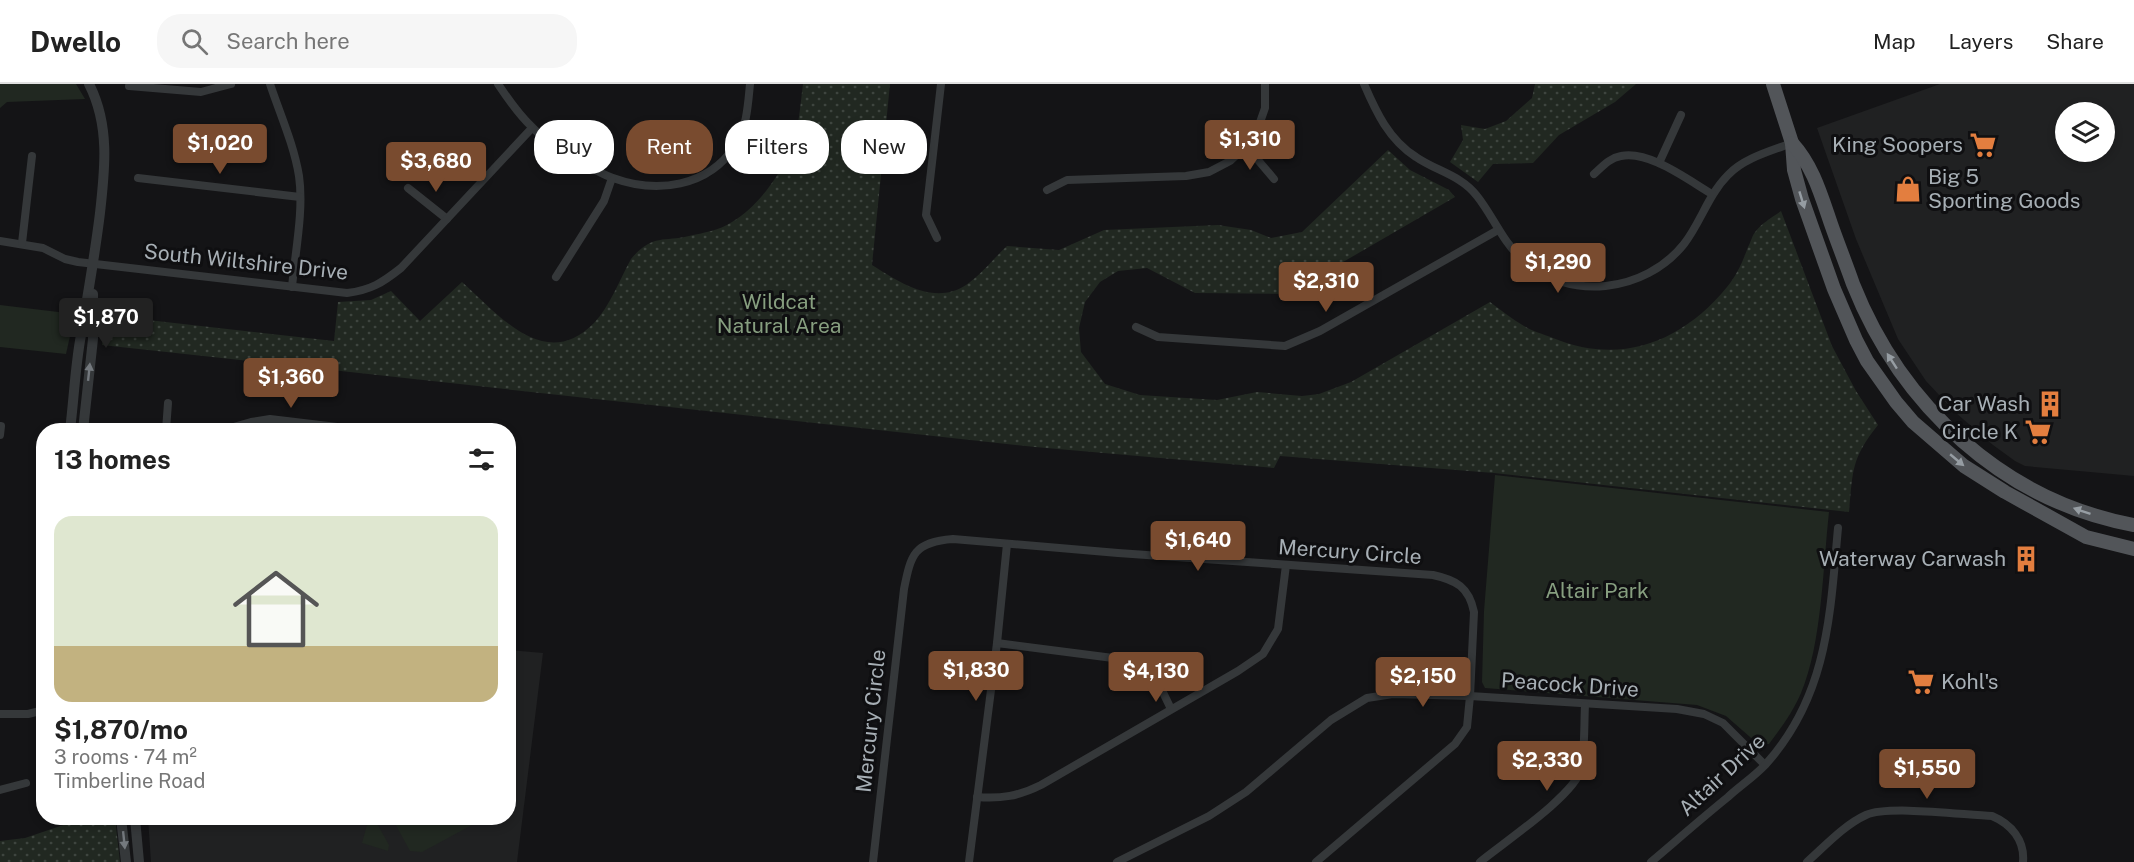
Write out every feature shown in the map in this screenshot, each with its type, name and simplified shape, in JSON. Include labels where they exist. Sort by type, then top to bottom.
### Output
[{"type":"main road","points":[[1773,84],[1792,143],[1794,170],[1802,199],[1834,289],[1861,350],[1896,402],[1913,422],[1964,466],[1989,482],[2086,537],[2134,549]]},
{"type":"main road","points":[[1792,143],[1807,161],[1817,183],[1853,283],[1878,337],[1900,374],[1937,418],[1982,457],[2033,490],[2082,512],[2134,525]]},
{"type":"street","points":[[71,423],[80,338],[94,264],[105,169],[104,128],[100,110],[89,84]]},
{"type":"street","points":[[129,86],[201,92],[231,84]]},
{"type":"street","points":[[270,84],[299,177],[300,197],[292,287]]},
{"type":"street","points":[[498,84],[532,128],[577,159],[612,178],[643,185],[693,181],[710,173],[736,145],[744,126],[750,84]]},
{"type":"street","points":[[937,238],[926,215],[941,84]]},
{"type":"street","points":[[1047,190],[1067,180],[1186,176],[1209,172],[1230,161],[1246,146],[1258,128],[1265,108],[1265,84]]},
{"type":"street","points":[[1364,84],[1381,121],[1396,141],[1416,158],[1463,182],[1476,194],[1498,230],[1521,259],[1542,273],[1563,282],[1586,287],[1606,287],[1625,283],[1642,276],[1670,259],[1692,232],[1712,194],[1727,175],[1738,166],[1792,143]]},
{"type":"street","points":[[1659,163],[1681,114]]},
{"type":"street","name":"South Wiltshire Drive","points":[[0,241],[43,248],[65,259],[94,264],[347,293],[365,291],[383,282],[401,268],[532,128]]},
{"type":"street","points":[[1246,146],[1274,178]]},
{"type":"street","points":[[1594,174],[1609,160],[1622,155],[1640,156],[1659,163],[1712,194]]},
{"type":"street","points":[[22,243],[32,156]]},
{"type":"street","points":[[138,178],[300,197]]},
{"type":"street","points":[[556,277],[604,201],[612,178]]},
{"type":"street","points":[[408,188],[447,219]]},
{"type":"street","points":[[1136,327],[1158,337],[1285,346],[1320,331],[1498,230]]},
{"type":"street","points":[[84,423],[93,339],[94,264]]},
{"type":"street","points":[[167,423],[168,403]]},
{"type":"street","points":[[248,423],[270,419],[303,423]]},
{"type":"street","name":"Altair Drive","points":[[1651,862],[1765,765],[1785,740],[1815,682],[1829,622],[1838,528]]},
{"type":"street","name":"Mercury Circle","points":[[873,862],[909,561],[922,545],[937,540],[953,539],[1286,566],[1433,575],[1451,579],[1463,588],[1471,599],[1473,612],[1467,727],[1455,744],[1316,862]]},
{"type":"street","points":[[969,862],[997,643],[1007,544]]},
{"type":"street","points":[[977,796],[995,798],[1025,793],[1238,671],[1263,654],[1278,629],[1286,566]]},
{"type":"street","points":[[997,643],[1138,663],[1158,682],[1171,709]]},
{"type":"street","name":"Peacock Drive","points":[[1117,862],[1209,816],[1246,792],[1331,720],[1367,698],[1393,693],[1470,696],[1677,710],[1704,714],[1722,723],[1765,765]]},
{"type":"street","points":[[1487,860],[1575,783],[1581,769],[1585,705]]},
{"type":"street","points":[[0,714],[36,712]]},
{"type":"street","points":[[0,790],[26,783]]},
{"type":"street","points":[[1807,862],[1850,824],[1867,814],[1898,811],[1992,816],[2004,821],[2014,831],[2021,844],[2023,862]]},
{"type":"street","points":[[122,825],[126,862]]},
{"type":"street","points":[[136,825],[139,862]]},
{"type":"shaded area","points":[[1940,84],[2134,84],[2134,476],[2025,466],[1993,445],[1956,413],[1926,381],[1898,339],[1856,239],[1817,128]]},
{"type":"shaded area","points":[[516,651],[543,653],[517,862],[151,862],[148,825],[516,825]]},
{"type":"green space","points":[[0,84],[76,84],[85,99],[7,102],[0,108]]},
{"type":"green space","name":"Wildcat Natural Area","points":[[803,84],[890,84],[886,120],[841,120],[841,174],[881,174],[872,265],[905,284],[929,292],[954,291],[966,285],[1007,246],[1059,250],[1104,230],[1218,225],[1251,230],[1271,238],[1302,232],[1388,150],[1410,170],[1449,190],[1455,197],[1288,294],[1195,293],[1147,268],[1118,271],[1100,282],[1085,302],[1079,328],[1081,352],[1105,384],[1140,395],[1217,400],[1257,392],[1302,396],[1319,394],[1351,382],[1490,302],[1527,328],[1578,346],[1603,350],[1626,349],[1649,344],[1670,335],[1709,306],[1734,278],[1758,228],[1781,211],[1832,346],[1856,391],[1878,425],[1858,456],[1851,485],[1849,512],[1494,473],[1280,456],[1274,468],[1035,447],[102,345],[104,315],[334,341],[338,302],[371,300],[391,291],[420,321],[462,282],[507,323],[524,334],[540,341],[558,342],[576,337],[600,316],[631,259],[645,246],[658,240],[711,231],[732,222],[758,200],[778,174],[829,174],[829,120],[798,120]]},
{"type":"green space","points":[[1535,84],[1636,84],[1615,102],[1559,135],[1533,163],[1493,164],[1478,182],[1450,162],[1463,140],[1461,125],[1485,129],[1506,121],[1532,98]]},
{"type":"green space","points":[[0,305],[75,314],[66,354],[0,347]]},
{"type":"green space","name":"Altair Park","points":[[1495,475],[1829,512],[1818,628],[1808,673],[1794,707],[1769,744],[1758,744],[1726,716],[1697,705],[1485,688],[1482,682],[1484,611]]},
{"type":"green space","points":[[63,825],[116,825],[120,862],[0,862],[0,841],[25,838]]},
{"type":"green space","points":[[367,825],[378,825],[389,845],[388,851],[362,843]]},
{"type":"green space","points":[[396,825],[472,825],[422,852],[410,851]]},
{"type":"place","name":"King Soopers","points":[[1983,145]]},
{"type":"place","name":"Big 5 Sporting Goods","points":[[1908,189]]},
{"type":"place","name":"Car Wash","points":[[2050,404]]},
{"type":"place","name":"Circle K","points":[[2038,432]]},
{"type":"place","name":"Waterway Carwash","points":[[2026,559]]},
{"type":"place","name":"Kohl's","points":[[1921,682]]}]
